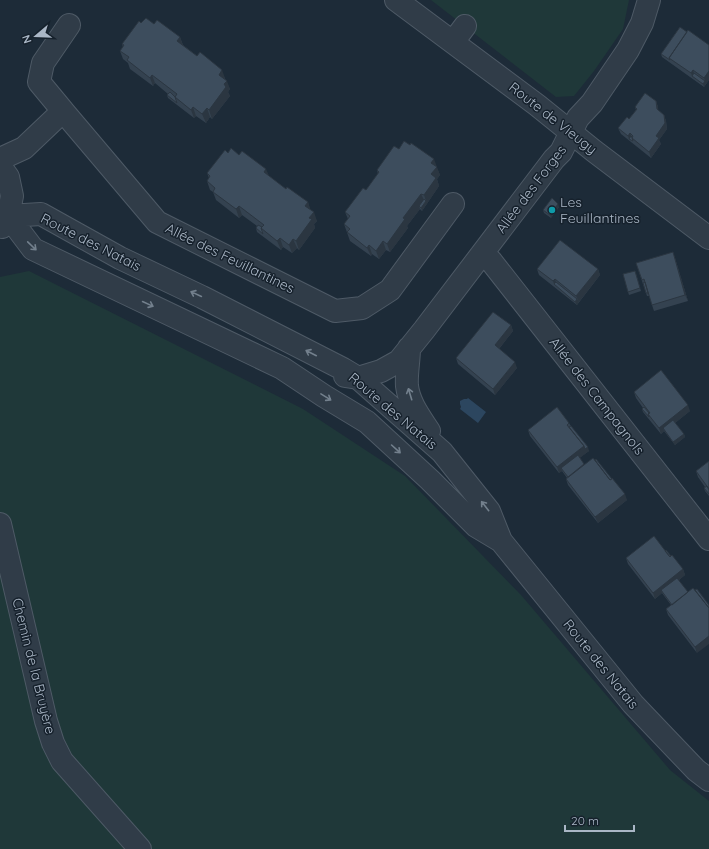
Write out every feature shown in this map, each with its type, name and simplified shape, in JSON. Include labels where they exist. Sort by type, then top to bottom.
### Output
[{"type":"street","name":"Route de Vieugy","points":[[396,0],[459,34],[537,105],[594,151],[709,238]]},
{"type":"street","name":"Allée des Forges","points":[[358,378],[381,371],[399,361],[554,159],[561,152],[578,118],[592,103],[628,50],[642,23],[648,0]]},
{"type":"street","name":"Allée des Feuillantines","points":[[69,24],[43,63],[39,82],[157,222],[336,311],[362,308],[390,290],[453,204]]},
{"type":"street","points":[[0,159],[24,148],[63,111]]},
{"type":"street","points":[[0,166],[8,177],[12,196],[4,223]]},
{"type":"street","name":"Route des Natais","points":[[4,223],[41,214],[120,258],[202,297],[358,378],[442,452],[489,511],[501,541],[633,704],[696,770],[709,780]]},
{"type":"street","name":"Route des Natais","points":[[4,223],[33,249],[282,368],[367,422],[430,480],[476,526],[501,541]]},
{"type":"street","name":"Allée des Campagnols","points":[[483,253],[496,267],[709,539]]},
{"type":"street","points":[[410,348],[407,384],[409,394],[416,411],[442,452]]},
{"type":"street","points":[[282,368],[358,378]]},
{"type":"street","name":"Chemin de la Bruyère","points":[[0,524],[46,721],[53,744],[62,761],[140,849]]},
{"type":"green space","points":[[431,0],[629,0],[623,29],[594,71],[574,96],[556,97]]},
{"type":"green space","points":[[29,271],[303,409],[405,476],[521,595],[670,770],[709,801],[709,849],[0,849],[0,277]]},
{"type":"water","points":[[468,398],[486,412],[478,423],[460,409],[460,401]]},
{"type":"building","points":[[146,18],[154,24],[157,20],[180,37],[177,41],[197,56],[200,52],[222,70],[219,75],[227,81],[224,84],[226,87],[209,110],[207,108],[202,114],[193,107],[191,110],[175,97],[177,94],[152,75],[150,78],[127,60],[129,57],[120,51],[124,45],[122,44],[139,21],[141,23]]},
{"type":"building","points":[[680,27],[687,32],[669,58],[670,60],[661,54]]},
{"type":"building","points":[[688,30],[709,45],[709,71],[704,78],[693,70],[691,73],[669,58]]},
{"type":"building","points":[[694,73],[705,81],[703,84],[692,76]]},
{"type":"building","points":[[170,92],[175,97],[177,103],[167,95]]},
{"type":"building","points":[[645,93],[656,101],[657,109],[664,115],[665,123],[656,136],[659,138],[649,152],[632,138],[633,136],[630,133],[628,136],[618,128],[627,117],[629,119],[637,109],[635,107]]},
{"type":"building","points":[[404,141],[410,145],[411,143],[434,159],[431,163],[437,167],[431,174],[436,178],[424,195],[421,194],[403,218],[405,219],[387,244],[383,241],[376,251],[369,245],[367,248],[347,232],[350,229],[344,224],[350,216],[345,212],[363,188],[366,190],[379,172],[377,170],[394,146],[399,149]]},
{"type":"building","points":[[231,148],[239,155],[242,151],[266,169],[264,172],[286,189],[287,187],[308,202],[305,206],[314,212],[309,218],[312,219],[296,241],[293,239],[289,245],[280,238],[277,241],[261,228],[264,225],[239,206],[236,209],[213,192],[215,188],[207,181],[210,176],[207,173],[225,150],[228,153]]},
{"type":"building","name":"Les Feuillantines","points":[[552,198],[558,204],[550,215],[543,210]]},
{"type":"building","points":[[424,199],[426,201],[421,208],[419,206]]},
{"type":"building","points":[[258,225],[262,227],[263,234],[256,228]]},
{"type":"building","points":[[560,240],[598,269],[576,296],[555,279],[553,281],[537,269]]},
{"type":"building","points":[[673,252],[685,295],[652,305],[644,279],[642,280],[636,263]]},
{"type":"building","points":[[635,271],[640,288],[628,292],[623,274]]},
{"type":"building","points":[[556,282],[577,299],[575,302],[554,284]]},
{"type":"building","points":[[645,282],[648,293],[646,293],[643,283]]},
{"type":"building","points":[[493,312],[511,325],[495,345],[515,362],[493,389],[456,358]]},
{"type":"building","points":[[661,370],[688,405],[659,428],[634,392]]},
{"type":"building","points":[[557,407],[569,423],[567,425],[584,446],[557,467],[528,430]]},
{"type":"building","points":[[644,407],[649,413],[649,417],[642,409]]},
{"type":"building","points":[[673,420],[684,434],[673,442],[663,428]]},
{"type":"building","points":[[571,426],[588,447],[585,449],[569,427]]},
{"type":"building","points":[[578,455],[584,464],[568,477],[561,468]]},
{"type":"building","points":[[593,458],[610,480],[612,478],[625,494],[595,517],[566,479]]},
{"type":"building","points":[[596,459],[612,479],[610,480],[595,460]]},
{"type":"building","points":[[709,461],[709,489],[696,471]]},
{"type":"building","points":[[707,486],[709,490],[709,494],[704,488]]},
{"type":"building","points":[[654,536],[670,557],[672,555],[683,569],[653,593],[626,558]]},
{"type":"building","points":[[666,550],[671,556],[670,557],[665,551]]},
{"type":"building","points":[[677,578],[688,592],[672,605],[661,590]]},
{"type":"building","points":[[693,588],[709,608],[709,636],[695,647],[666,609]]},
{"type":"building","points":[[697,589],[709,605],[709,608],[695,590]]},
{"type":"place","name":"Les Feuillantines","points":[[552,210]]}]
